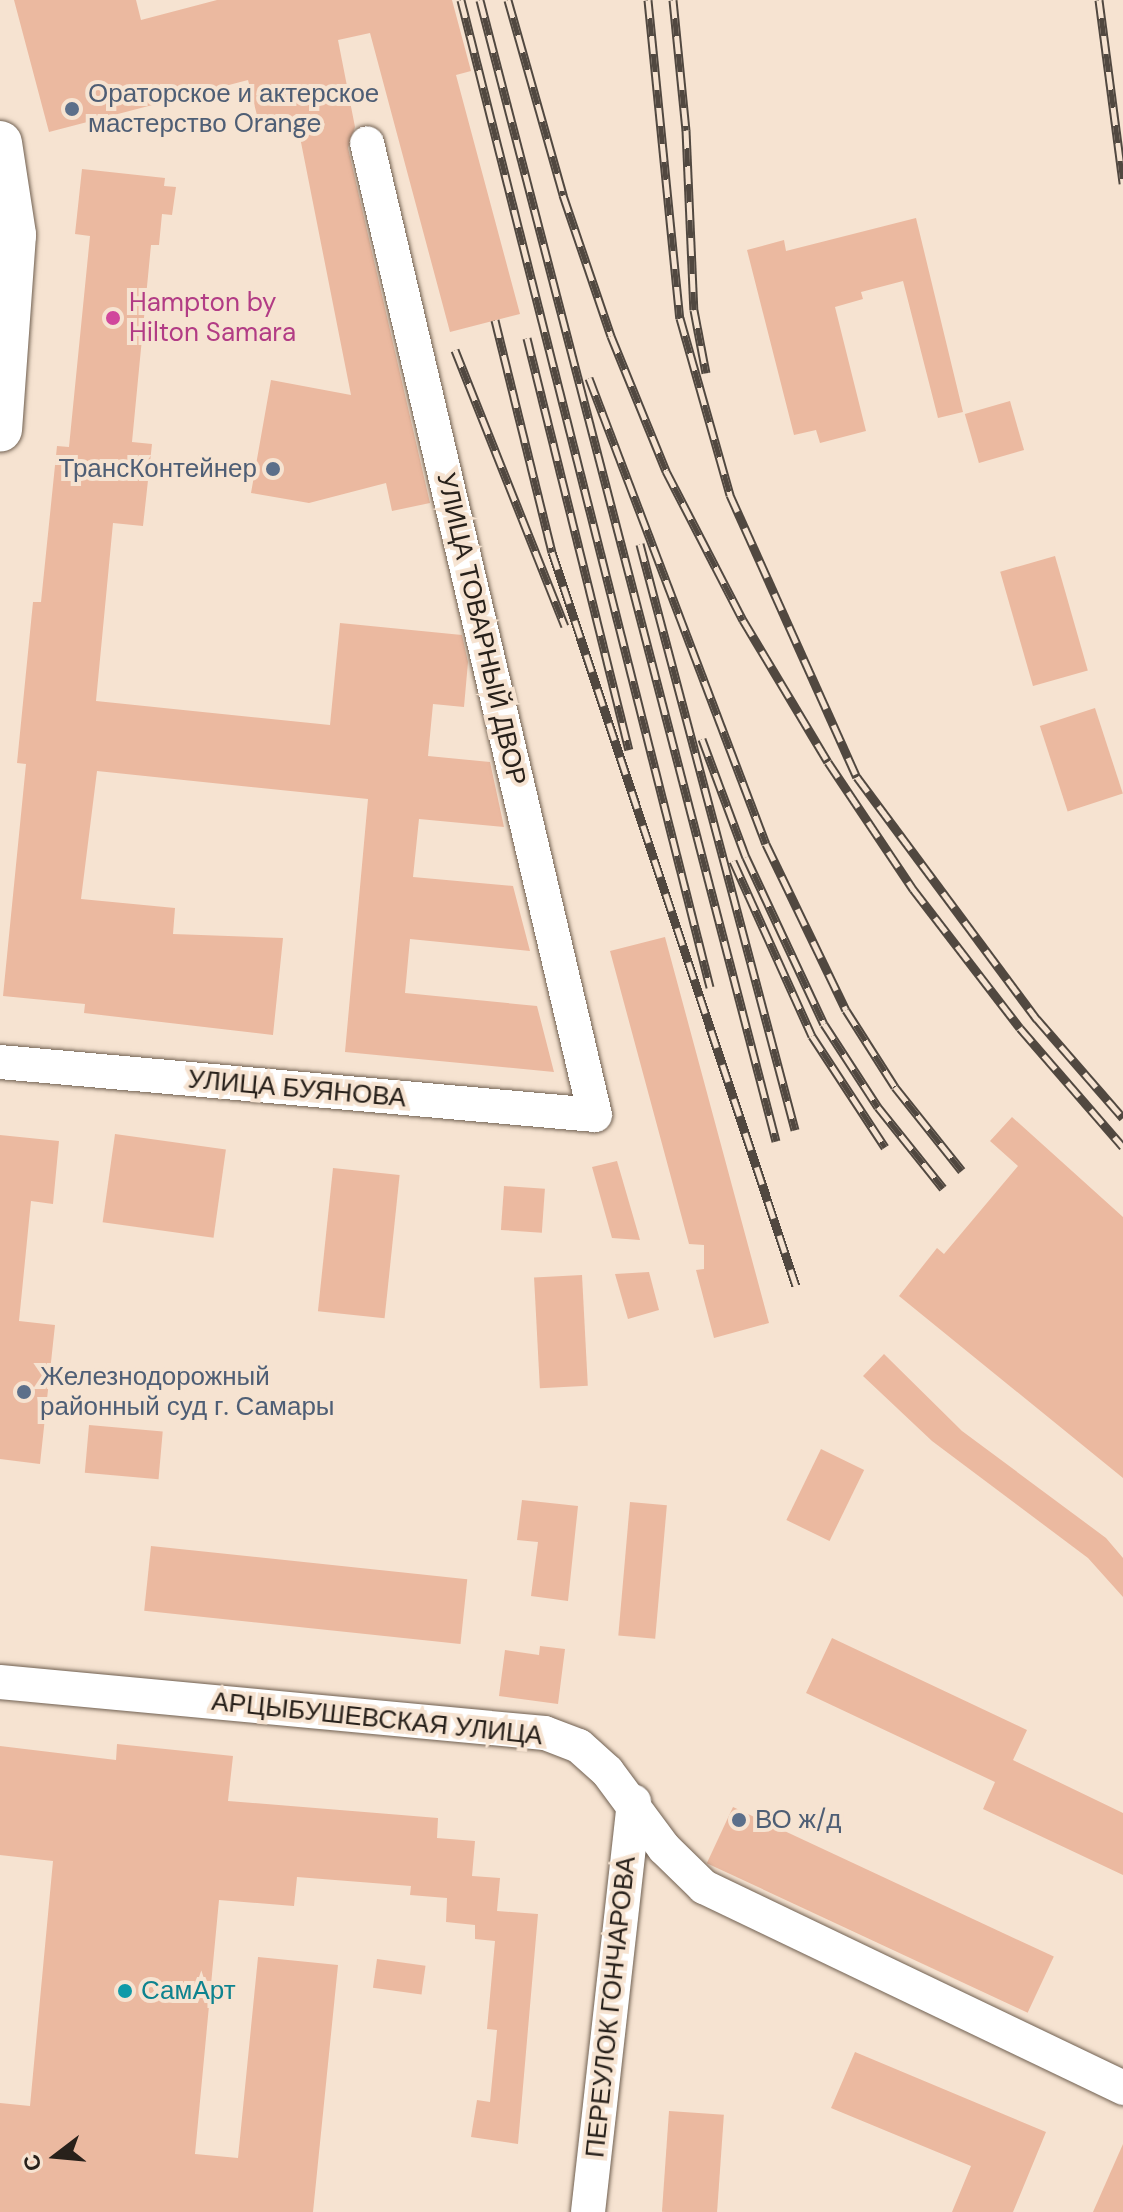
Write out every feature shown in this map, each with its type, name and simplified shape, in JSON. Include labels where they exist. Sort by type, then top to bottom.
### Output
[{"type":"main road","points":[[0,143],[14,235],[0,429]]},
{"type":"street","name":"УЛИЦА ТОВАРНЫЙ ДВОР","points":[[367,143],[595,1115]]},
{"type":"street","name":"УЛИЦА БУЯНОВА","points":[[0,1062],[595,1115]]},
{"type":"street","name":"АРЦЫБУШЕВСКАЯ УЛИЦА","points":[[0,1682],[545,1733],[579,1746],[634,1802],[664,1848],[704,1887],[1123,2088]]},
{"type":"street","name":"ПЕРЕУЛОК ГОНЧАРОВА","points":[[588,2212],[634,1802]]},
{"type":"building","points":[[14,0],[136,0],[141,20],[217,0],[452,0],[471,71],[456,75],[520,314],[450,332],[370,33],[338,40],[355,127],[348,148],[430,503],[392,511],[386,483],[309,503],[251,493],[271,380],[351,395],[296,117],[260,127],[248,80],[49,132]]},
{"type":"building","points":[[82,169],[165,178],[164,186],[176,187],[172,215],[162,214],[159,245],[151,245],[132,442],[152,444],[143,526],[113,523],[96,701],[330,725],[340,623],[462,635],[468,662],[464,707],[433,704],[428,756],[490,762],[504,827],[419,819],[413,877],[513,886],[530,951],[410,939],[405,993],[537,1006],[554,1072],[345,1052],[368,799],[97,771],[81,899],[175,908],[173,934],[283,938],[273,1035],[84,1013],[85,1004],[3,996],[26,764],[17,763],[33,602],[41,602],[57,446],[69,447],[90,236],[75,234]]},
{"type":"building","points":[[916,218],[963,412],[938,418],[903,281],[861,292],[863,299],[835,307],[866,431],[820,443],[816,430],[794,435],[747,250],[784,240],[786,251]]},
{"type":"building","points":[[1010,401],[1024,450],[979,463],[965,414]]},
{"type":"building","points":[[1055,556],[1088,670],[1033,686],[1000,572]]},
{"type":"building","points":[[1095,708],[1123,794],[1068,812],[1040,726]]},
{"type":"building","points":[[665,937],[769,1323],[714,1338],[696,1270],[704,1269],[704,1245],[689,1244],[610,951]]},
{"type":"building","points":[[1012,1117],[1123,1217],[1123,1478],[899,1296],[937,1248],[944,1254],[1018,1166],[990,1141]]},
{"type":"building","points":[[115,1134],[226,1150],[214,1238],[103,1222]]},
{"type":"building","points":[[0,1135],[59,1141],[53,1204],[31,1201],[19,1321],[55,1325],[40,1464],[0,1459]]},
{"type":"building","points":[[617,1161],[640,1240],[612,1238],[592,1167]]},
{"type":"building","points":[[333,1168],[400,1175],[385,1318],[318,1311]]},
{"type":"building","points":[[504,1186],[545,1189],[542,1233],[501,1230]]},
{"type":"building","points":[[649,1272],[659,1310],[628,1319],[615,1274]]},
{"type":"building","points":[[582,1275],[588,1386],[540,1388],[534,1278]]},
{"type":"building","points":[[884,1354],[962,1431],[1106,1538],[1123,1558],[1123,1597],[1088,1558],[932,1441],[863,1376]]},
{"type":"building","points":[[89,1425],[163,1431],[159,1479],[85,1473]]},
{"type":"building","points":[[821,1449],[864,1470],[830,1541],[786,1520]]},
{"type":"building","points":[[522,1500],[578,1506],[568,1601],[531,1596],[538,1542],[517,1540]]},
{"type":"building","points":[[630,1502],[667,1505],[655,1639],[618,1635]]},
{"type":"building","points":[[151,1546],[467,1579],[460,1644],[144,1611]]},
{"type":"building","points":[[832,1638],[1027,1730],[1013,1760],[1123,1813],[1123,1875],[983,1809],[995,1782],[806,1693]]},
{"type":"building","points":[[540,1646],[565,1649],[558,1704],[499,1696],[505,1650],[539,1655]]},
{"type":"building","points":[[117,1744],[233,1756],[228,1801],[438,1818],[437,1838],[475,1841],[472,1876],[500,1878],[497,1911],[538,1914],[518,2144],[471,2137],[477,2100],[490,2102],[497,2030],[487,2029],[495,1941],[475,1939],[475,1925],[446,1922],[447,1898],[410,1895],[411,1886],[297,1877],[294,1906],[219,1900],[195,2154],[238,2158],[258,1957],[338,1965],[313,2212],[0,2212],[0,2103],[30,2106],[53,1861],[0,1855],[0,1746],[116,1760]]},
{"type":"building","points":[[733,1807],[1054,1957],[1028,2013],[707,1863]]},
{"type":"building","points":[[377,1959],[426,1966],[421,1995],[373,1988]]},
{"type":"building","points":[[855,2052],[1046,2132],[1013,2212],[952,2212],[971,2166],[831,2108]]},
{"type":"building","points":[[669,2111],[724,2115],[717,2212],[662,2212]]},
{"type":"building","points":[[1123,2144],[1123,2212],[1093,2212]]},
{"type":"railway","points":[[461,0],[710,987]]},
{"type":"railway","points":[[480,0],[776,1141]]},
{"type":"railway","points":[[508,0],[563,195],[611,336],[666,471],[743,620],[828,762],[913,889],[1020,1028],[1123,1147]]},
{"type":"railway","points":[[648,0],[680,318],[730,495],[857,777],[1037,1019],[1123,1118]]},
{"type":"railway","points":[[673,0],[686,130],[694,310],[706,373]]},
{"type":"railway","points":[[1099,0],[1123,183]]},
{"type":"railway","points":[[495,320],[552,552],[796,1286]]},
{"type":"railway","points":[[527,338],[629,750]]},
{"type":"railway","points":[[455,350],[565,626]]},
{"type":"railway","points":[[589,378],[766,844],[846,1010],[895,1087],[962,1171]]},
{"type":"railway","points":[[640,544],[795,1130]]},
{"type":"railway","points":[[702,739],[746,857],[824,1024],[878,1107],[943,1188]]},
{"type":"railway","points":[[733,861],[812,1036],[885,1147]]},
{"type":"place","name":"Ораторское и актерское мастерство Orange","points":[[72,109]]},
{"type":"place","name":"Hampton by Hilton Samara","points":[[113,318]]},
{"type":"place","name":"ТрансКонтейнер","points":[[273,469]]},
{"type":"place","name":"Железнодорожный районный суд г. Самары","points":[[24,1392]]},
{"type":"place","name":"ВО ж/д","points":[[739,1820]]},
{"type":"place","name":"СамАрт","points":[[125,1991]]}]
